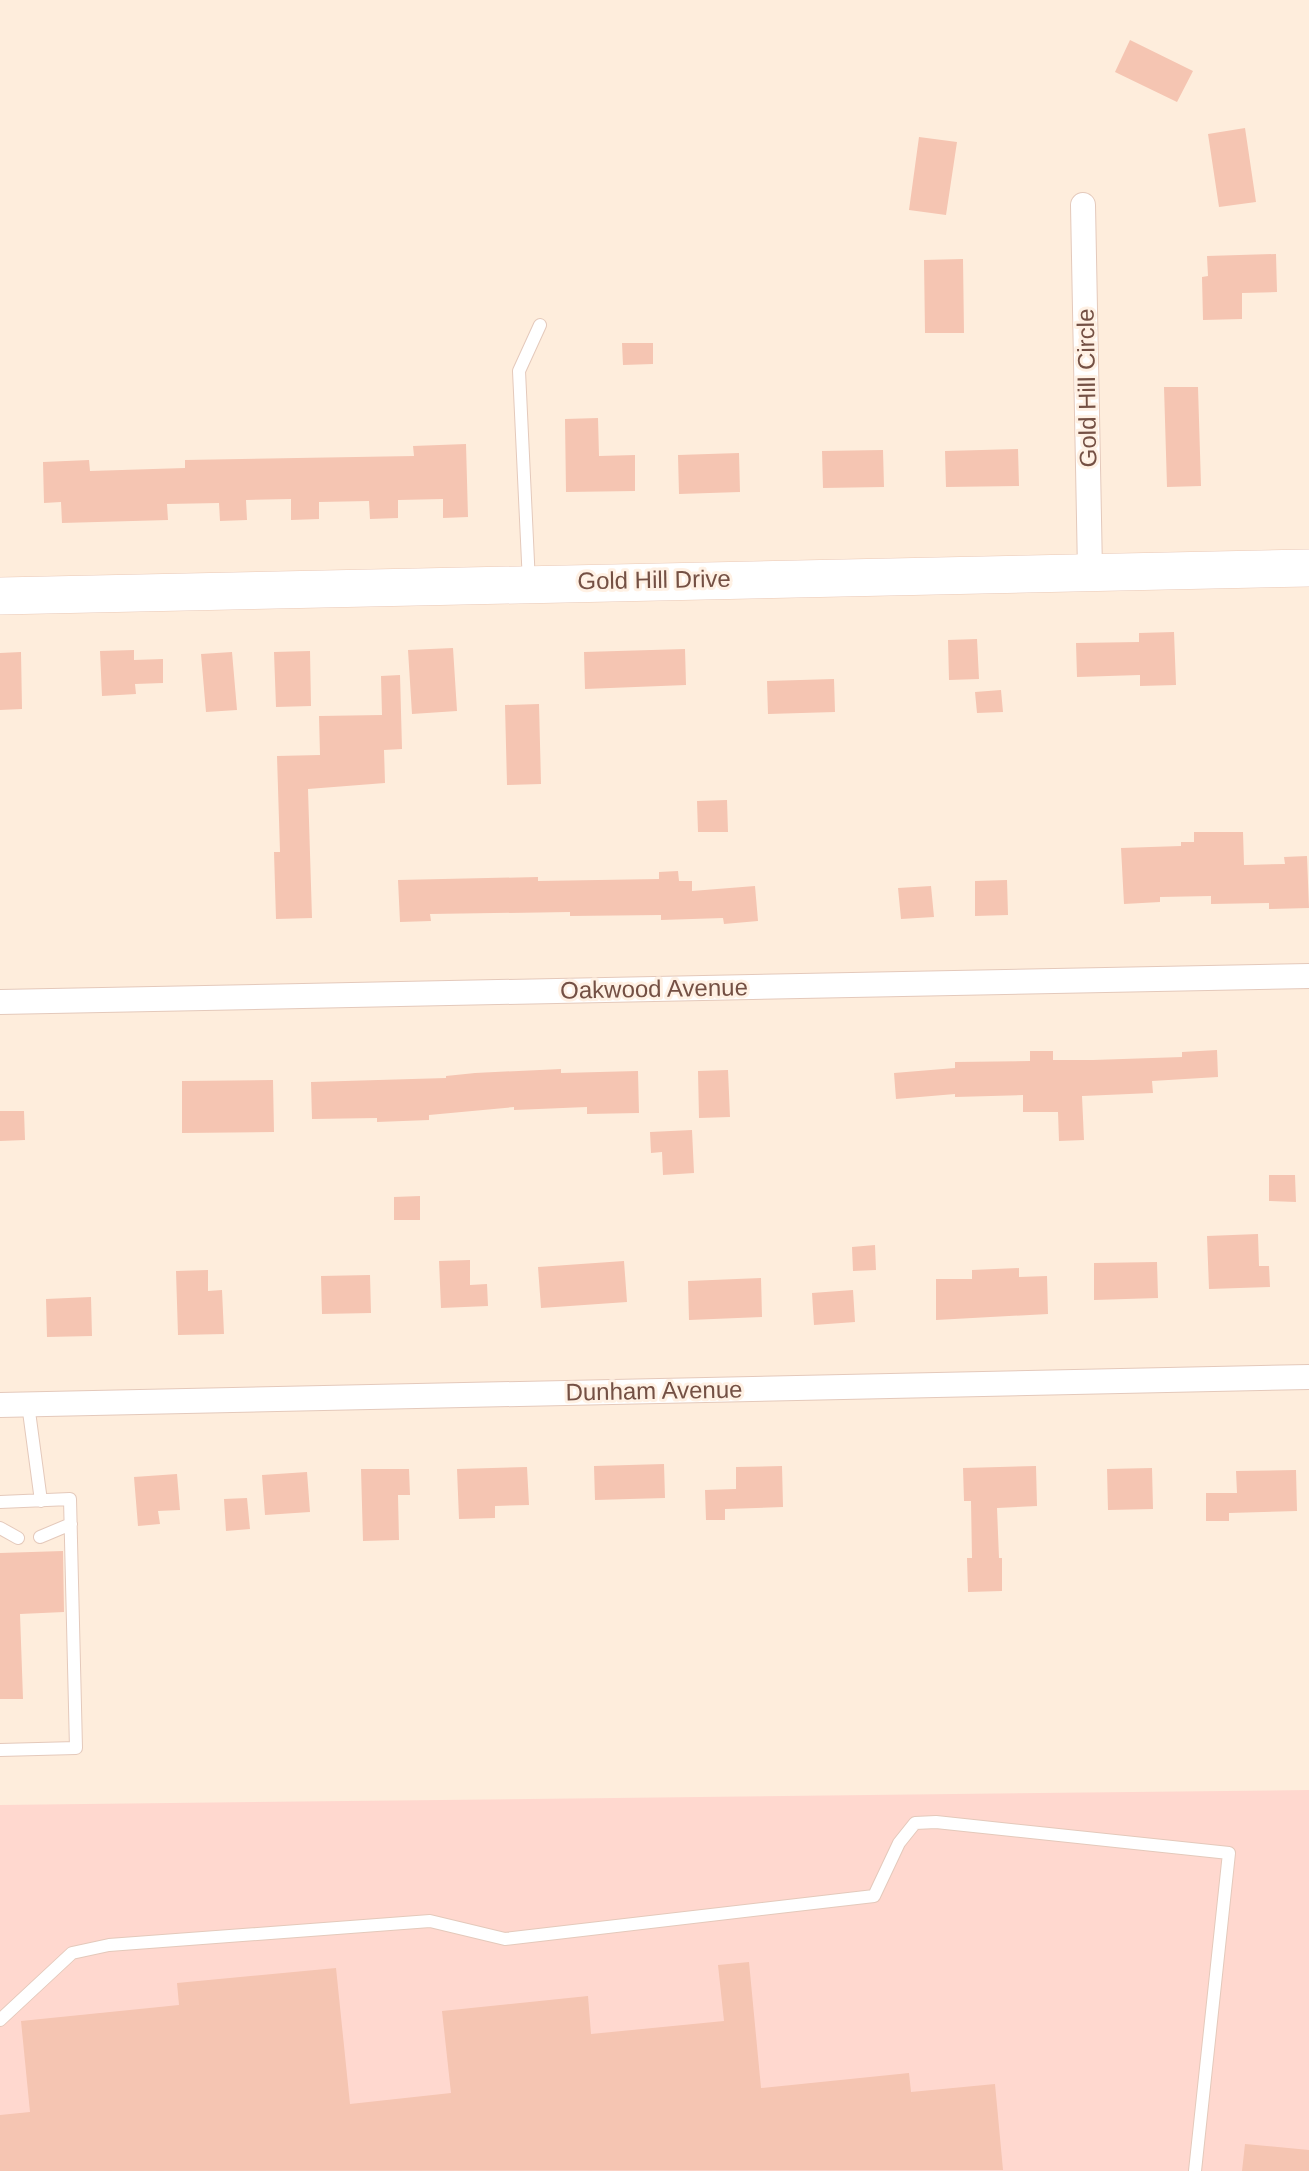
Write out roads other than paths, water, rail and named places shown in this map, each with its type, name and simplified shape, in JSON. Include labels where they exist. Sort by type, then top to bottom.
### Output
[{"type":"street","name":"Gold Hill Circle","points":[[1083,205],[1090,571]]},
{"type":"street","name":"Gold Hill Drive","points":[[0,596],[1309,568]]},
{"type":"street","name":"Oakwood Avenue","points":[[0,1002],[1309,976]]},
{"type":"street","name":"Dunham Avenue","points":[[0,1405],[1309,1377]]},
{"type":"lane","points":[[528,583],[520,371],[540,325]]},
{"type":"lane","points":[[28,1404],[41,1501]]},
{"type":"lane","points":[[0,1502],[70,1499],[76,1748],[0,1750]]},
{"type":"lane","points":[[40,1538],[71,1524]]},
{"type":"lane","points":[[0,1528],[18,1538]]},
{"type":"lane","points":[[0,2020],[72,1952],[108,1945],[430,1921],[505,1939],[874,1896],[899,1843],[915,1823],[936,1822],[1229,1853],[1195,2171]]}]
